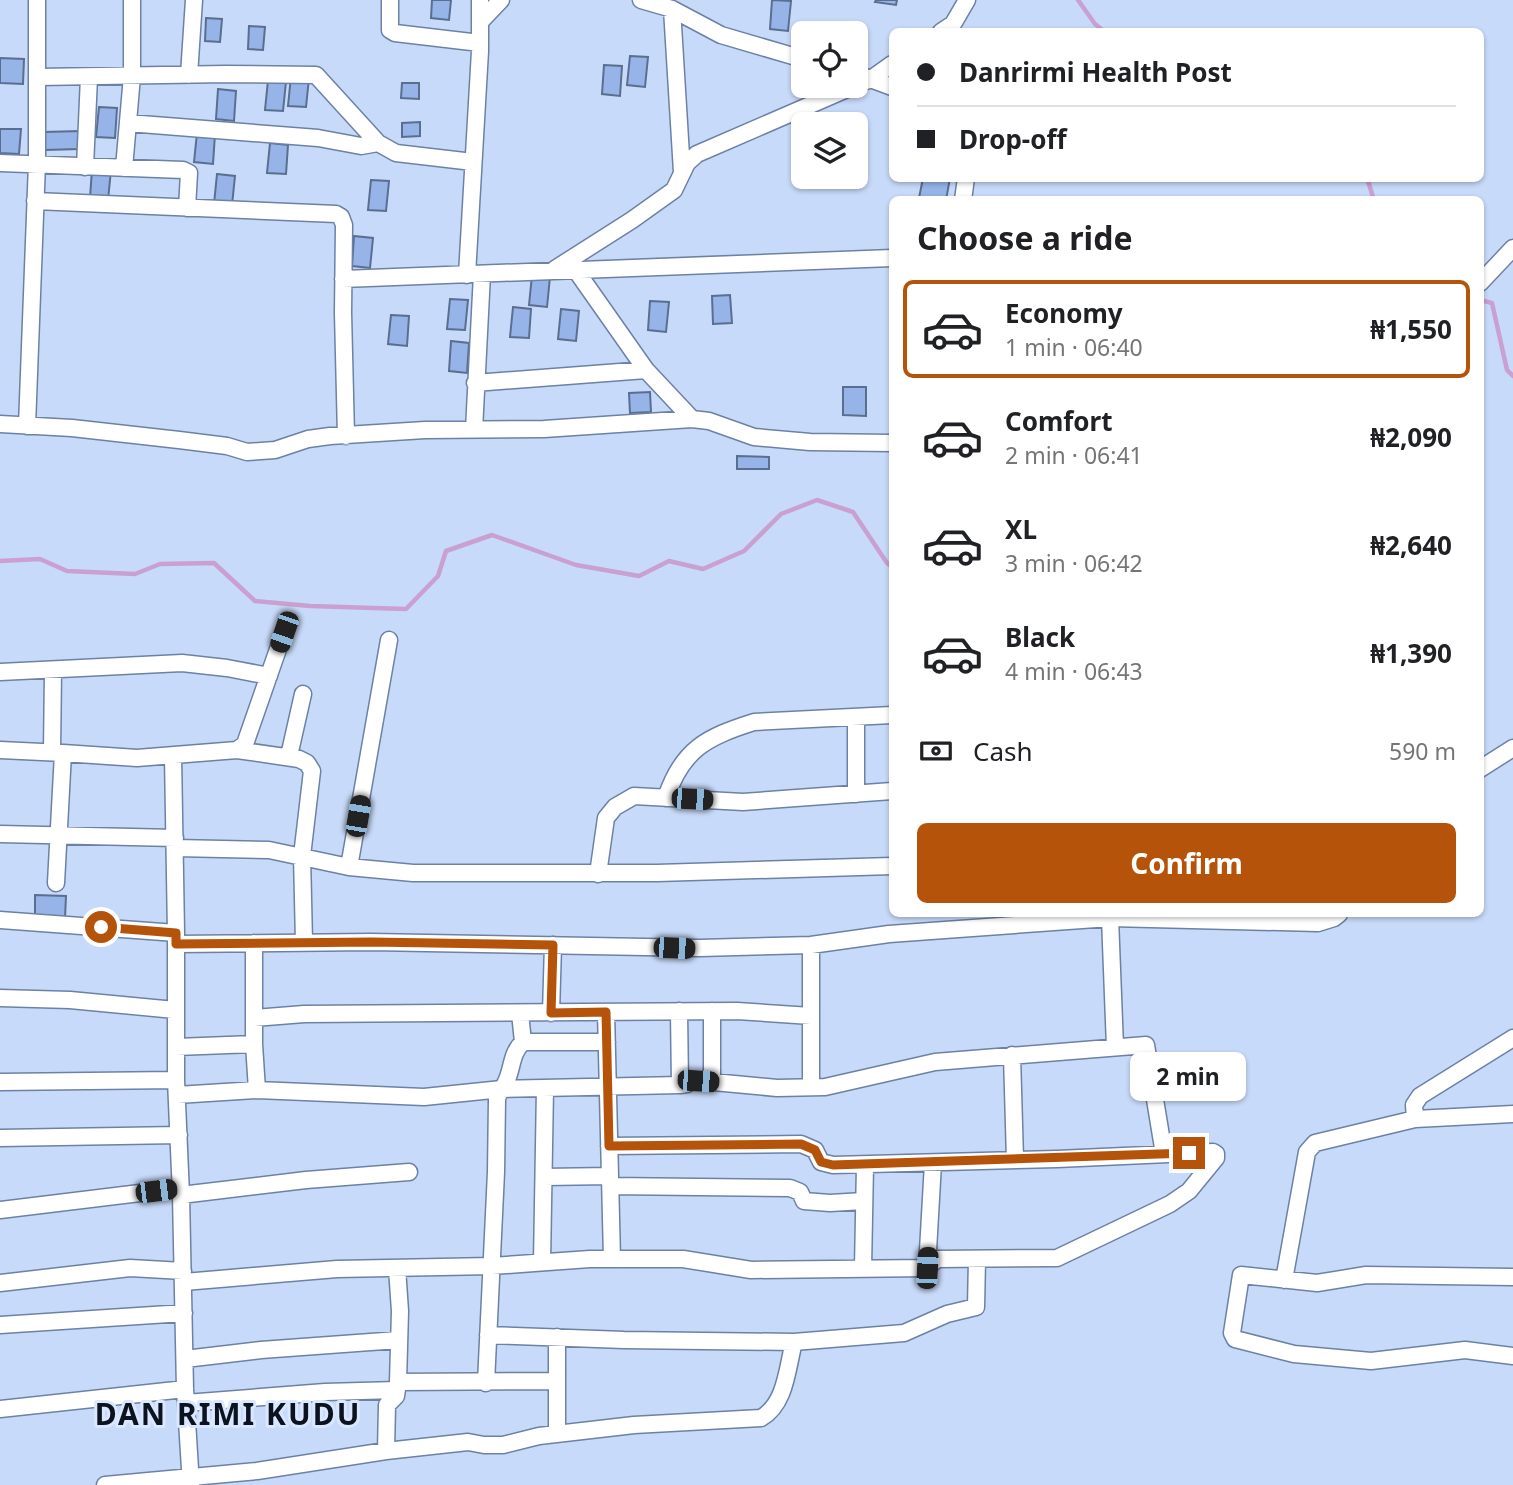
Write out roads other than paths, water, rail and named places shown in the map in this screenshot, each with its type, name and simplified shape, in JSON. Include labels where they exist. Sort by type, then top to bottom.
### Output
[{"type":"street","points":[[27,426],[37,163],[37,0]]},
{"type":"street","points":[[124,168],[132,76],[132,0]]},
{"type":"street","points":[[189,75],[194,0]]},
{"type":"street","points":[[390,0],[389,26],[395,33],[480,43]]},
{"type":"street","points":[[474,430],[473,162],[480,0]]},
{"type":"street","points":[[480,22],[501,0]]},
{"type":"street","points":[[641,0],[671,9],[721,35],[791,55]]},
{"type":"street","points":[[947,28],[953,24],[967,0]]},
{"type":"street","points":[[671,9],[682,172]]},
{"type":"street","points":[[868,74],[889,65]]},
{"type":"street","points":[[37,77],[316,75],[378,143],[396,153],[473,162]]},
{"type":"street","points":[[85,167],[89,77]]},
{"type":"street","points":[[868,78],[889,86]]},
{"type":"street","points":[[553,270],[674,190],[687,163],[697,154],[825,98]]},
{"type":"street","points":[[128,123],[318,138],[361,146],[378,143]]},
{"type":"street","points":[[0,163],[183,170],[189,173],[187,208]]},
{"type":"street","points":[[35,201],[336,214],[341,217],[344,225],[346,436]]},
{"type":"street","points":[[1484,279],[1510,255]]},
{"type":"street","points":[[344,279],[889,258]]},
{"type":"street","points":[[575,269],[646,370],[692,419]]},
{"type":"street","points":[[475,383],[646,370]]},
{"type":"street","points":[[0,424],[203,443],[247,452],[275,450],[308,439],[387,432],[544,429],[692,419],[709,421],[754,437],[810,442],[889,443]]},
{"type":"street","points":[[237,750],[245,744],[284,632]]},
{"type":"street","points":[[349,867],[389,640]]},
{"type":"street","points":[[0,672],[182,663],[269,676]]},
{"type":"street","points":[[53,671],[57,752],[56,883]]},
{"type":"street","points":[[289,756],[303,694]]},
{"type":"street","points":[[666,797],[673,776],[693,750],[738,727],[754,722],[889,715]]},
{"type":"street","points":[[856,717],[856,794]]},
{"type":"street","points":[[1484,766],[1513,748]]},
{"type":"street","points":[[0,750],[137,758],[237,750],[289,756],[307,763],[312,771],[302,856],[304,942]]},
{"type":"street","points":[[173,756],[176,1087],[190,1481]]},
{"type":"street","points":[[598,874],[606,818],[615,807],[634,796],[743,802],[889,791]]},
{"type":"street","points":[[0,834],[269,850],[349,867],[412,873],[598,874],[889,866]]},
{"type":"street","points":[[0,920],[254,943],[700,948],[811,945],[889,934],[1110,918],[1318,923],[1335,917]]},
{"type":"street","points":[[1110,918],[1115,1047]]},
{"type":"street","points":[[254,943],[257,1090]]},
{"type":"street","points":[[551,1013],[553,945]]},
{"type":"street","points":[[811,945],[811,1087]]},
{"type":"street","points":[[0,998],[70,1000],[175,1010]]},
{"type":"street","points":[[254,1018],[304,1014],[712,1011],[811,1016]]},
{"type":"street","points":[[712,1011],[712,1082]]},
{"type":"street","points":[[606,1012],[612,1259]]},
{"type":"street","points":[[679,1012],[680,1085]]},
{"type":"street","points":[[520,1013],[523,1042]]},
{"type":"street","points":[[1415,1119],[1414,1105],[1420,1096],[1513,1038]]},
{"type":"street","points":[[486,1382],[497,1098],[505,1084],[516,1049],[523,1042],[607,1042]]},
{"type":"street","points":[[176,1047],[254,1044]]},
{"type":"street","points":[[0,1082],[424,1097],[502,1089],[680,1085],[692,1080],[777,1088],[825,1087],[935,1062],[1147,1046],[1164,1154]]},
{"type":"street","points":[[1012,1055],[1015,1160]]},
{"type":"street","points":[[542,1262],[545,1088]]},
{"type":"street","points":[[1284,1280],[1307,1152],[1315,1143],[1415,1119],[1513,1114]]},
{"type":"street","points":[[0,1138],[178,1135]]},
{"type":"street","points":[[0,1283],[130,1268],[183,1276],[492,1266],[612,1259],[683,1259],[751,1270],[927,1268],[937,1259],[1057,1258],[1170,1204],[1189,1191],[1216,1158],[1213,1152],[865,1165],[827,1164],[821,1162],[815,1150],[801,1144],[609,1146]]},
{"type":"street","points":[[927,1268],[933,1163]]},
{"type":"street","points":[[863,1268],[865,1165]]},
{"type":"street","points":[[0,1210],[181,1191],[410,1172]]},
{"type":"street","points":[[544,1177],[790,1188],[800,1192],[804,1201],[830,1203],[864,1200]]},
{"type":"street","points":[[488,1335],[794,1342],[904,1333],[947,1314],[973,1309],[977,1303],[977,1259]]},
{"type":"street","points":[[386,1451],[387,1405],[396,1396],[398,1386],[400,1311],[397,1268]]},
{"type":"street","points":[[1513,1277],[1366,1275],[1317,1283],[1241,1276],[1232,1333],[1235,1339],[1294,1354],[1371,1361],[1465,1350],[1513,1356]]},
{"type":"street","points":[[0,1325],[184,1312]]},
{"type":"street","points":[[557,1434],[558,1337]]},
{"type":"street","points":[[185,1359],[261,1350],[398,1340]]},
{"type":"street","points":[[105,1485],[190,1481],[386,1451],[468,1443],[503,1445],[557,1434],[634,1424],[702,1423],[761,1418],[773,1411],[779,1400],[794,1342]]},
{"type":"street","points":[[0,1409],[186,1396],[557,1381]]},
{"type":"waterway","points":[[1078,0],[1100,28]]},
{"type":"waterway","points":[[1368,182],[1373,196]]},
{"type":"waterway","points":[[1484,301],[1492,303],[1507,370],[1513,376]]},
{"type":"waterway","points":[[0,561],[40,559],[67,571],[135,574],[160,564],[214,563],[255,601],[406,609],[438,576],[446,551],[492,535],[576,565],[639,576],[669,561],[703,569],[744,551],[781,514],[817,500],[853,512],[889,565]]},
{"type":"district","name":"DAN RIMI KUDU","points":[[228,1413]]}]
